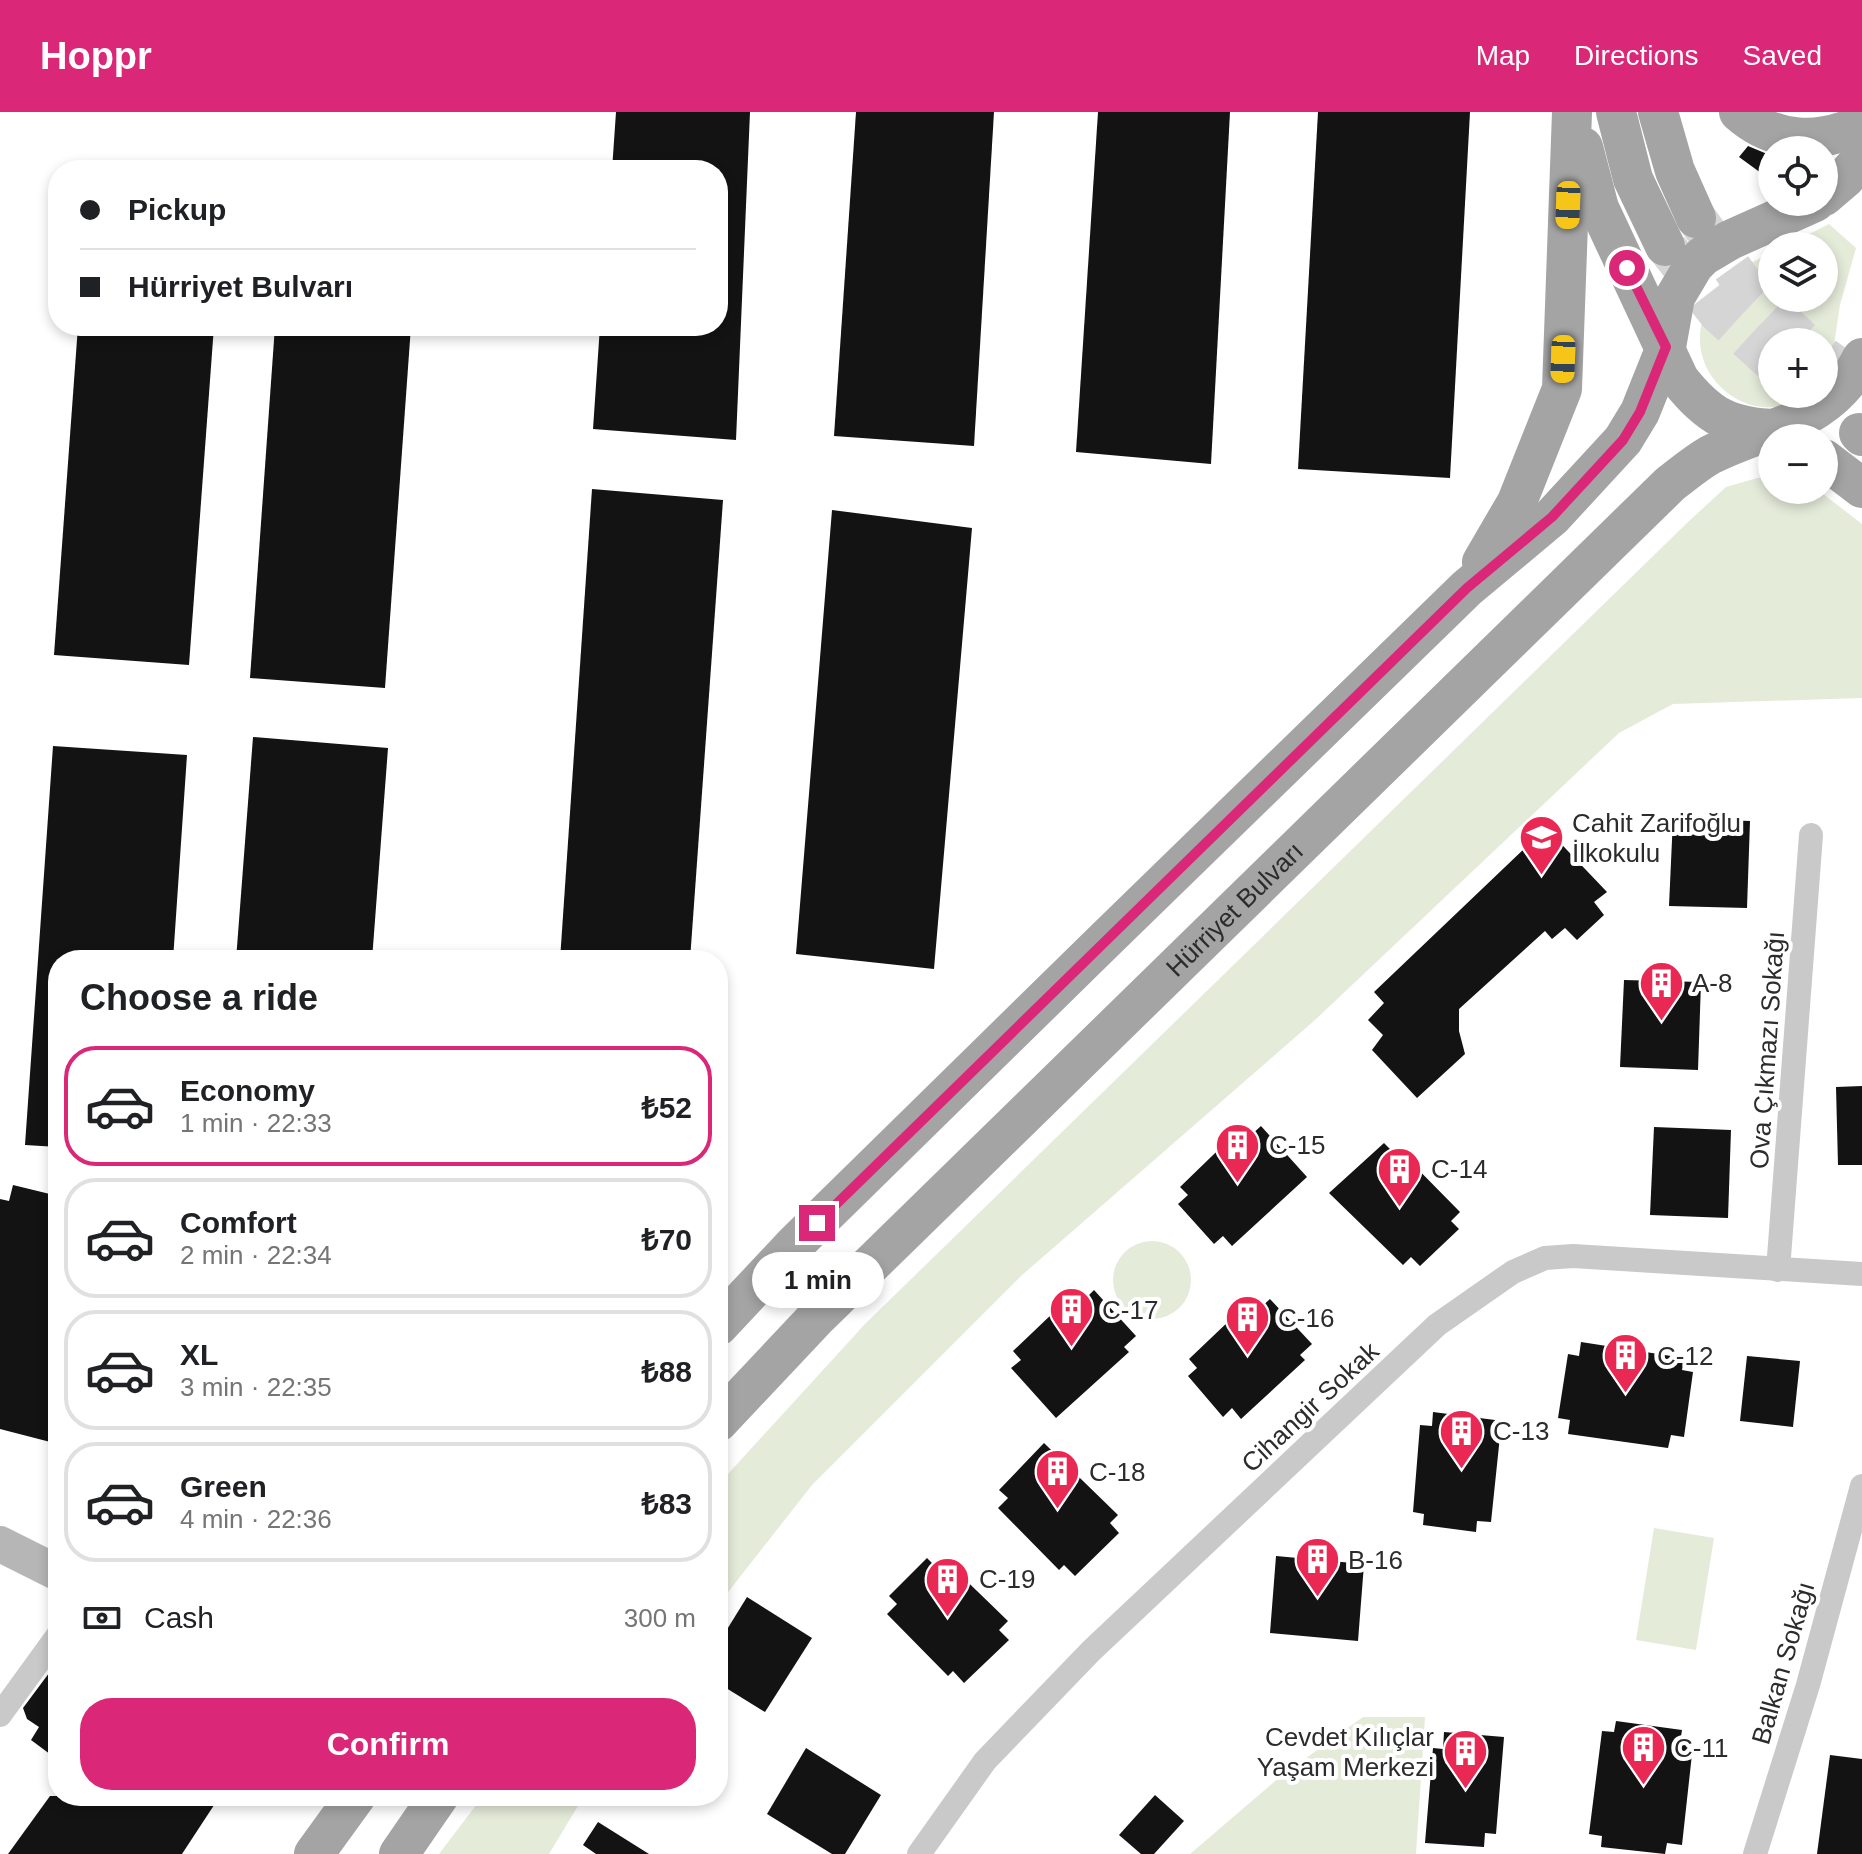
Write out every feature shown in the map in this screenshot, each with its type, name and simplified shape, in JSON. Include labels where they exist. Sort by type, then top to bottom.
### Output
[{"type":"main road","points":[[1573,112],[1599,208],[1679,379],[1698,403],[1720,418],[1758,430]]},
{"type":"main road","points":[[1467,588],[1517,502],[1562,389],[1573,112]]},
{"type":"main road","points":[[1616,112],[1633,179],[1665,246]]},
{"type":"main road","points":[[1658,112],[1675,171],[1696,218]]},
{"type":"main road","points":[[1739,112],[1749,121],[1780,135],[1799,139],[1818,139],[1862,124]]},
{"type":"main road","points":[[1838,184],[1862,158]]},
{"type":"main road","points":[[728,1316],[807,1233],[1467,588],[1552,517],[1623,440],[1640,412],[1666,347],[1675,297],[1684,278],[1703,256],[1730,240],[1787,216]]},
{"type":"main road","name":"Hürriyet Bulvarı","points":[[1797,424],[1838,393],[1852,377],[1862,358]]},
{"type":"main road","name":"Hürriyet Bulvarı","points":[[728,1411],[815,1319],[1670,484],[1710,455],[1758,441]]},
{"type":"main road","points":[[1838,470],[1862,488]]},
{"type":"main road","points":[[314,1854],[349,1806]]},
{"type":"main road","points":[[399,1854],[432,1806]]},
{"type":"street","name":"Ova Çıkmazı Sokağı","points":[[1778,1270],[1811,835]]},
{"type":"street","name":"Cihangir Sokak","points":[[919,1854],[985,1761],[1091,1651],[1437,1325],[1513,1272],[1545,1258],[1573,1256],[1862,1274]]},
{"type":"street","name":"Balkan Sokağı","points":[[1755,1854],[1805,1695],[1862,1486]]},
{"type":"street","points":[[0,1544],[48,1568]]},
{"type":"street","points":[[0,1715],[48,1649]]},
{"type":"green space","points":[[1829,224],[1838,232],[1813,232]]},
{"type":"green space","points":[[1838,232],[1856,248],[1836,328],[1758,328],[1758,407],[1736,399],[1718,384],[1705,364],[1700,340],[1705,314],[1722,287],[1736,271],[1758,260],[1758,312],[1838,312]]},
{"type":"green space","points":[[1758,478],[1758,504],[1836,504],[1862,524],[1862,698],[1673,704],[1619,733],[1315,1020],[1021,1276],[812,1485],[728,1592],[728,1474],[865,1324],[1726,487]]},
{"type":"green space","points":[[1152,1241],[1167,1244],[1180,1252],[1188,1265],[1191,1280],[1188,1295],[1180,1308],[1167,1316],[1152,1319],[1137,1316],[1124,1308],[1116,1295],[1113,1280],[1116,1265],[1124,1252],[1137,1244]]},
{"type":"green space","points":[[1654,1528],[1714,1538],[1696,1650],[1636,1640]]},
{"type":"green space","points":[[1363,1717],[1425,1717],[1416,1854],[1190,1854],[1281,1776]]},
{"type":"green space","points":[[475,1806],[578,1806],[549,1854],[439,1854]]},
{"type":"building","points":[[616,112],[750,112],[736,440],[593,429],[599,336],[728,336],[728,160],[613,160]]},
{"type":"building","points":[[856,112],[994,112],[974,446],[834,436]]},
{"type":"building","points":[[1098,112],[1230,112],[1211,464],[1076,452]]},
{"type":"building","points":[[1318,112],[1470,112],[1450,478],[1298,469]]},
{"type":"building","points":[[1748,146],[1758,150],[1758,171],[1739,157]]},
{"type":"building","points":[[77,336],[213,336],[189,665],[54,655]]},
{"type":"building","points":[[274,336],[410,336],[385,688],[250,678]]},
{"type":"building","points":[[592,489],[723,500],[691,950],[561,950]]},
{"type":"building","points":[[832,510],[972,528],[934,969],[796,954]]},
{"type":"building","points":[[253,737],[388,748],[373,950],[237,950]]},
{"type":"building","points":[[53,746],[187,755],[174,950],[48,950],[48,1146],[25,1145]]},
{"type":"building","points":[[1673,818],[1750,821],[1747,908],[1669,906]]},
{"type":"building","points":[[1546,828],[1607,892],[1594,902],[1604,915],[1577,940],[1565,928],[1552,939],[1545,931],[1459,1009],[1459,1031],[1465,1054],[1417,1098],[1372,1050],[1383,1035],[1368,1020],[1384,1003],[1374,992]]},
{"type":"building","name":"A-8","points":[[1624,980],[1701,982],[1698,1070],[1620,1067]]},
{"type":"building","points":[[1862,1086],[1862,1165],[1838,1165],[1836,1087]]},
{"type":"building","name":"C-15","points":[[1243,1126],[1251,1135],[1261,1126],[1307,1177],[1232,1246],[1223,1236],[1214,1244],[1178,1204],[1188,1195],[1180,1187]]},
{"type":"building","points":[[1654,1127],[1731,1130],[1728,1218],[1650,1215]]},
{"type":"building","name":"C-14","points":[[1384,1143],[1395,1154],[1399,1150],[1460,1212],[1451,1221],[1459,1229],[1420,1266],[1411,1257],[1403,1265],[1329,1193]]},
{"type":"building","points":[[13,1185],[48,1194],[48,1441],[0,1429],[0,1199],[9,1201]]},
{"type":"building","name":"C-17","points":[[1094,1290],[1136,1336],[1124,1347],[1129,1352],[1056,1418],[1011,1368],[1021,1360],[1013,1351],[1076,1291],[1084,1300]]},
{"type":"building","name":"C-16","points":[[1252,1299],[1260,1308],[1270,1299],[1312,1344],[1300,1355],[1305,1360],[1241,1419],[1232,1408],[1223,1417],[1188,1376],[1197,1368],[1189,1359]]},
{"type":"building","name":"C-12","points":[[1581,1342],[1684,1358],[1682,1370],[1693,1372],[1684,1437],[1671,1435],[1668,1448],[1568,1434],[1570,1420],[1558,1418],[1568,1354],[1579,1356]]},
{"type":"building","points":[[1747,1356],[1800,1361],[1793,1427],[1740,1421]]},
{"type":"building","name":"C-13","points":[[1433,1412],[1495,1420],[1493,1435],[1500,1436],[1491,1522],[1477,1521],[1476,1532],[1423,1525],[1424,1514],[1413,1512],[1420,1425],[1432,1426]]},
{"type":"building","name":"C-18","points":[[1044,1443],[1118,1515],[1110,1523],[1119,1533],[1075,1576],[1064,1565],[1059,1570],[998,1508],[1008,1498],[999,1490]]},
{"type":"building","name":"B-16","points":[[1276,1556],[1364,1564],[1358,1641],[1270,1633]]},
{"type":"building","name":"C-19","points":[[927,1558],[937,1568],[945,1560],[1008,1621],[999,1630],[1009,1640],[964,1683],[953,1671],[948,1676],[887,1614],[897,1604],[889,1596]]},
{"type":"building","points":[[747,1597],[812,1638],[765,1712],[728,1689],[728,1628]]},
{"type":"building","points":[[48,1674],[48,1753],[31,1740],[39,1727],[27,1719],[23,1708]]},
{"type":"building","name":"C-11","points":[[1616,1721],[1682,1730],[1680,1743],[1693,1745],[1682,1845],[1667,1843],[1665,1854],[1601,1847],[1602,1836],[1589,1834],[1602,1731],[1614,1732]]},
{"type":"building","name":"Cevdet Kılıçlar Yaşam Merkezi","points":[[1444,1732],[1504,1737],[1496,1834],[1485,1833],[1484,1847],[1425,1843],[1433,1748],[1443,1749]]},
{"type":"building","points":[[806,1748],[881,1795],[845,1854],[832,1854],[767,1814]]},
{"type":"building","points":[[1830,1755],[1862,1759],[1862,1854],[1817,1854]]},
{"type":"building","points":[[1155,1795],[1184,1821],[1154,1854],[1141,1854],[1119,1835]]},
{"type":"building","points":[[48,1799],[48,1806],[213,1806],[182,1854],[8,1854]]},
{"type":"building","points":[[598,1822],[649,1854],[596,1854],[583,1845]]},
{"type":"tunnel","points":[[1697,219],[1745,286],[1789,328]]},
{"type":"tunnel","points":[[1668,249],[1718,313],[1758,349]]},
{"type":"tunnel","points":[[1838,367],[1862,384]]},
{"type":"place","name":"Cahit Zarifoğlu İlkokulu","points":[[1541,877]]},
{"type":"place","name":"A-8","points":[[1661,1022]]},
{"type":"place","name":"C-15","points":[[1238,1184]]},
{"type":"place","name":"C-14","points":[[1400,1208]]},
{"type":"place","name":"C-17","points":[[1071,1349]]},
{"type":"place","name":"C-16","points":[[1247,1357]]},
{"type":"place","name":"C-12","points":[[1626,1395]]},
{"type":"place","name":"C-13","points":[[1462,1470]]},
{"type":"place","name":"C-18","points":[[1058,1511]]},
{"type":"place","name":"B-16","points":[[1317,1599]]},
{"type":"place","name":"C-19","points":[[948,1618]]},
{"type":"place","name":"C-11","points":[[1643,1787]]},
{"type":"place","name":"Cevdet Kılıçlar Yaşam Merkezi","points":[[1465,1791]]},
{"type":"route","points":[[817,1223],[1467,588],[1552,517],[1623,440],[1640,412],[1666,347],[1627,268]]}]
